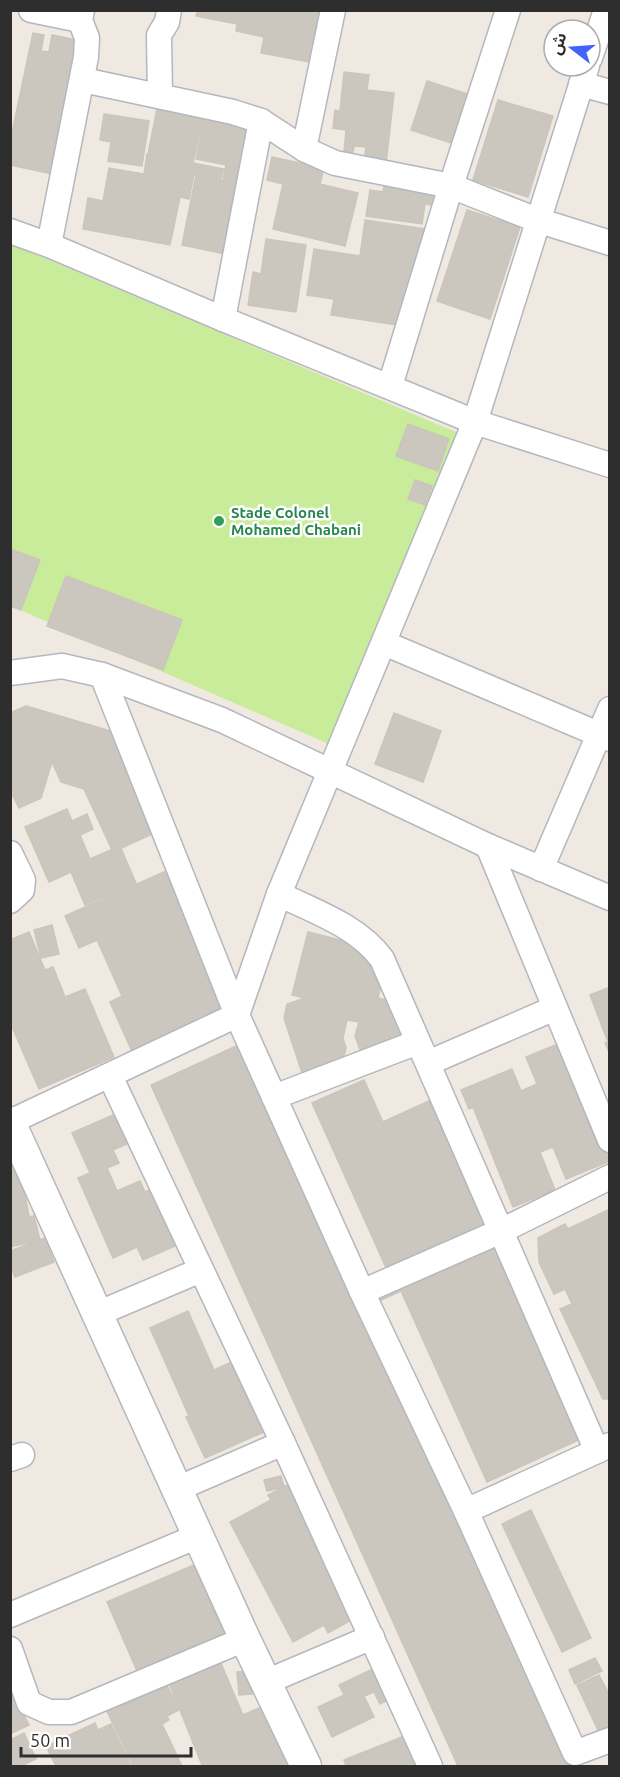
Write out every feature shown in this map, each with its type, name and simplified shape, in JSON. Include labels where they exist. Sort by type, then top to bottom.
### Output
[{"type":"street","points":[[31,10],[81,15],[87,38],[83,80],[49,245]]},
{"type":"street","points":[[160,96],[159,36],[167,22],[169,10]]},
{"type":"street","points":[[304,149],[333,10]]},
{"type":"street","points":[[390,386],[507,10]]},
{"type":"street","points":[[306,1767],[245,1639],[10,1122],[237,1015],[279,894],[475,422],[583,78]]},
{"type":"street","points":[[588,78],[609,92]]},
{"type":"street","points":[[83,80],[233,112],[261,121],[304,149],[334,163],[451,186],[537,220],[609,243]]},
{"type":"street","points":[[223,319],[261,121]]},
{"type":"street","points":[[10,231],[49,245],[475,422],[609,465]]},
{"type":"street","points":[[384,643],[604,737]]},
{"type":"street","points":[[10,672],[62,666],[102,675],[222,720],[488,846],[609,898]]},
{"type":"street","points":[[102,675],[237,1015],[578,1760],[609,1740]]},
{"type":"street","points":[[541,869],[604,737],[609,709]]},
{"type":"street","points":[[488,846],[609,1140]]},
{"type":"street","points":[[10,853],[23,880],[22,891],[10,901]]},
{"type":"street","points":[[279,894],[353,931],[372,945],[382,959],[501,1231],[603,1448],[466,1511]]},
{"type":"street","points":[[274,1097],[423,1052],[555,1008]]},
{"type":"street","points":[[110,1076],[283,1443],[430,1767]]},
{"type":"street","points":[[362,1292],[501,1231],[609,1177]]},
{"type":"street","points":[[98,1314],[201,1270]]},
{"type":"street","points":[[177,1489],[283,1443]]},
{"type":"street","points":[[10,1615],[198,1536]]},
{"type":"street","points":[[266,1683],[372,1637]]},
{"type":"street","points":[[10,1649],[29,1703],[49,1712],[71,1712],[245,1639]]},
{"type":"green space","name":"Stade Colonel Mohamed Chabani","points":[[11,244],[463,435],[331,745],[11,606]]},
{"type":"building","points":[[198,10],[340,10],[331,66],[261,53],[264,37],[236,31],[237,24],[196,16]]},
{"type":"building","points":[[33,33],[44,35],[41,51],[49,52],[52,35],[87,42],[62,176],[10,165],[10,142]]},
{"type":"building","points":[[344,72],[369,75],[367,90],[394,93],[386,164],[364,162],[366,147],[354,146],[353,153],[344,152],[346,130],[333,128],[335,110],[340,111]]},
{"type":"building","points":[[427,81],[483,99],[467,148],[411,130]]},
{"type":"building","points":[[498,100],[553,116],[528,197],[473,180]]},
{"type":"building","points":[[157,109],[203,118],[193,163],[148,154]]},
{"type":"building","points":[[104,114],[149,121],[142,166],[108,161],[111,142],[100,140]]},
{"type":"building","points":[[205,114],[266,126],[239,257],[182,245],[196,175],[223,181],[226,165],[196,159]]},
{"type":"building","points":[[147,154],[224,169],[221,179],[194,174],[189,199],[180,197],[170,245],[83,229],[88,198],[103,201],[109,168],[144,174]]},
{"type":"building","points":[[272,157],[324,168],[320,184],[358,193],[345,246],[273,229],[283,184],[267,180]]},
{"type":"building","points":[[385,179],[449,188],[446,207],[425,204],[422,224],[366,216],[370,190],[383,192]]},
{"type":"building","points":[[467,210],[520,227],[490,319],[437,301]]},
{"type":"building","points":[[365,220],[425,229],[410,327],[331,315],[334,299],[307,295],[314,249],[360,256]]},
{"type":"building","points":[[266,239],[306,245],[296,312],[248,305],[253,272],[261,274]]},
{"type":"building","points":[[408,424],[449,439],[438,471],[396,456]]},
{"type":"building","points":[[415,480],[432,486],[425,505],[408,499]]},
{"type":"building","points":[[10,549],[40,560],[21,610],[10,606]]},
{"type":"building","points":[[66,576],[182,620],[163,670],[47,626]]},
{"type":"building","points":[[26,706],[111,731],[153,825],[150,835],[113,852],[84,789],[61,782],[52,762],[41,798],[19,808],[10,790],[10,713]]},
{"type":"building","points":[[394,713],[441,731],[423,782],[375,764]]},
{"type":"building","points":[[67,809],[72,821],[87,814],[93,829],[80,835],[90,859],[120,846],[136,883],[85,905],[71,872],[49,882],[25,827]]},
{"type":"building","points":[[173,868],[236,1011],[134,1056],[110,1002],[122,996],[97,940],[79,948],[65,916]]},
{"type":"building","points":[[52,925],[59,954],[41,958],[34,930]]},
{"type":"building","points":[[29,932],[45,970],[53,967],[65,997],[85,989],[114,1057],[39,1089],[10,1022],[10,940]]},
{"type":"building","points":[[308,932],[389,952],[378,998],[390,1001],[404,1041],[362,1055],[355,1036],[359,1022],[347,1020],[343,1038],[346,1048],[339,1074],[306,1085],[284,1018],[287,1004],[305,998],[292,995]]},
{"type":"building","points":[[610,987],[610,1054],[605,1043],[608,1042],[590,995]]},
{"type":"building","points":[[568,1040],[610,1143],[610,1161],[566,1179],[553,1147],[540,1152],[555,1190],[513,1207],[473,1107],[469,1109],[461,1090],[512,1069],[521,1091],[537,1084],[526,1057]]},
{"type":"building","points":[[247,1041],[358,1286],[388,1272],[312,1103],[364,1080],[383,1122],[431,1100],[583,1438],[487,1482],[401,1291],[368,1306],[575,1766],[458,1766],[151,1085]]},
{"type":"building","points":[[129,1108],[142,1137],[113,1150],[119,1163],[107,1168],[117,1191],[140,1181],[145,1192],[155,1188],[191,1239],[143,1260],[137,1247],[113,1258],[78,1178],[90,1173],[72,1133]]},
{"type":"building","points":[[19,1160],[29,1217],[34,1216],[40,1240],[10,1247],[10,1162]]},
{"type":"building","points":[[610,1209],[610,1399],[603,1399],[560,1309],[572,1304],[565,1289],[554,1294],[539,1262],[538,1238],[565,1224],[568,1229]]},
{"type":"building","points":[[45,1238],[54,1262],[15,1277],[10,1265],[10,1251]]},
{"type":"building","points":[[188,1311],[214,1370],[234,1361],[266,1431],[205,1458],[150,1328]]},
{"type":"building","points":[[281,1476],[284,1487],[267,1491],[264,1480]]},
{"type":"building","points":[[291,1483],[360,1615],[328,1633],[324,1625],[293,1642],[230,1522],[271,1500],[268,1495]]},
{"type":"building","points":[[531,1510],[591,1638],[562,1652],[502,1524]]},
{"type":"building","points":[[194,1565],[228,1643],[141,1680],[107,1602]]},
{"type":"building","points":[[595,1658],[602,1671],[575,1684],[569,1670]]},
{"type":"building","points":[[220,1661],[243,1715],[266,1705],[291,1766],[199,1766],[202,1765],[169,1683]]},
{"type":"building","points":[[381,1665],[396,1696],[380,1704],[374,1692],[364,1696],[374,1717],[332,1737],[318,1707],[344,1695],[339,1685]]},
{"type":"building","points":[[250,1671],[252,1694],[239,1695],[237,1672]]},
{"type":"building","points":[[599,1675],[610,1696],[610,1735],[602,1739],[577,1685]]},
{"type":"building","points":[[167,1685],[179,1710],[167,1716],[169,1720],[162,1724],[182,1766],[133,1766],[106,1709],[122,1701],[124,1705]]},
{"type":"building","points":[[10,1688],[29,1725],[10,1734]]},
{"type":"building","points":[[95,1723],[98,1730],[111,1724],[131,1766],[56,1766],[46,1746]]},
{"type":"building","points":[[422,1729],[436,1766],[346,1766],[344,1760]]},
{"type":"building","points":[[24,1733],[36,1759],[21,1766],[10,1766],[10,1740]]},
{"type":"place","name":"Stade Colonel Mohamed Chabani","points":[[219,521]]}]
